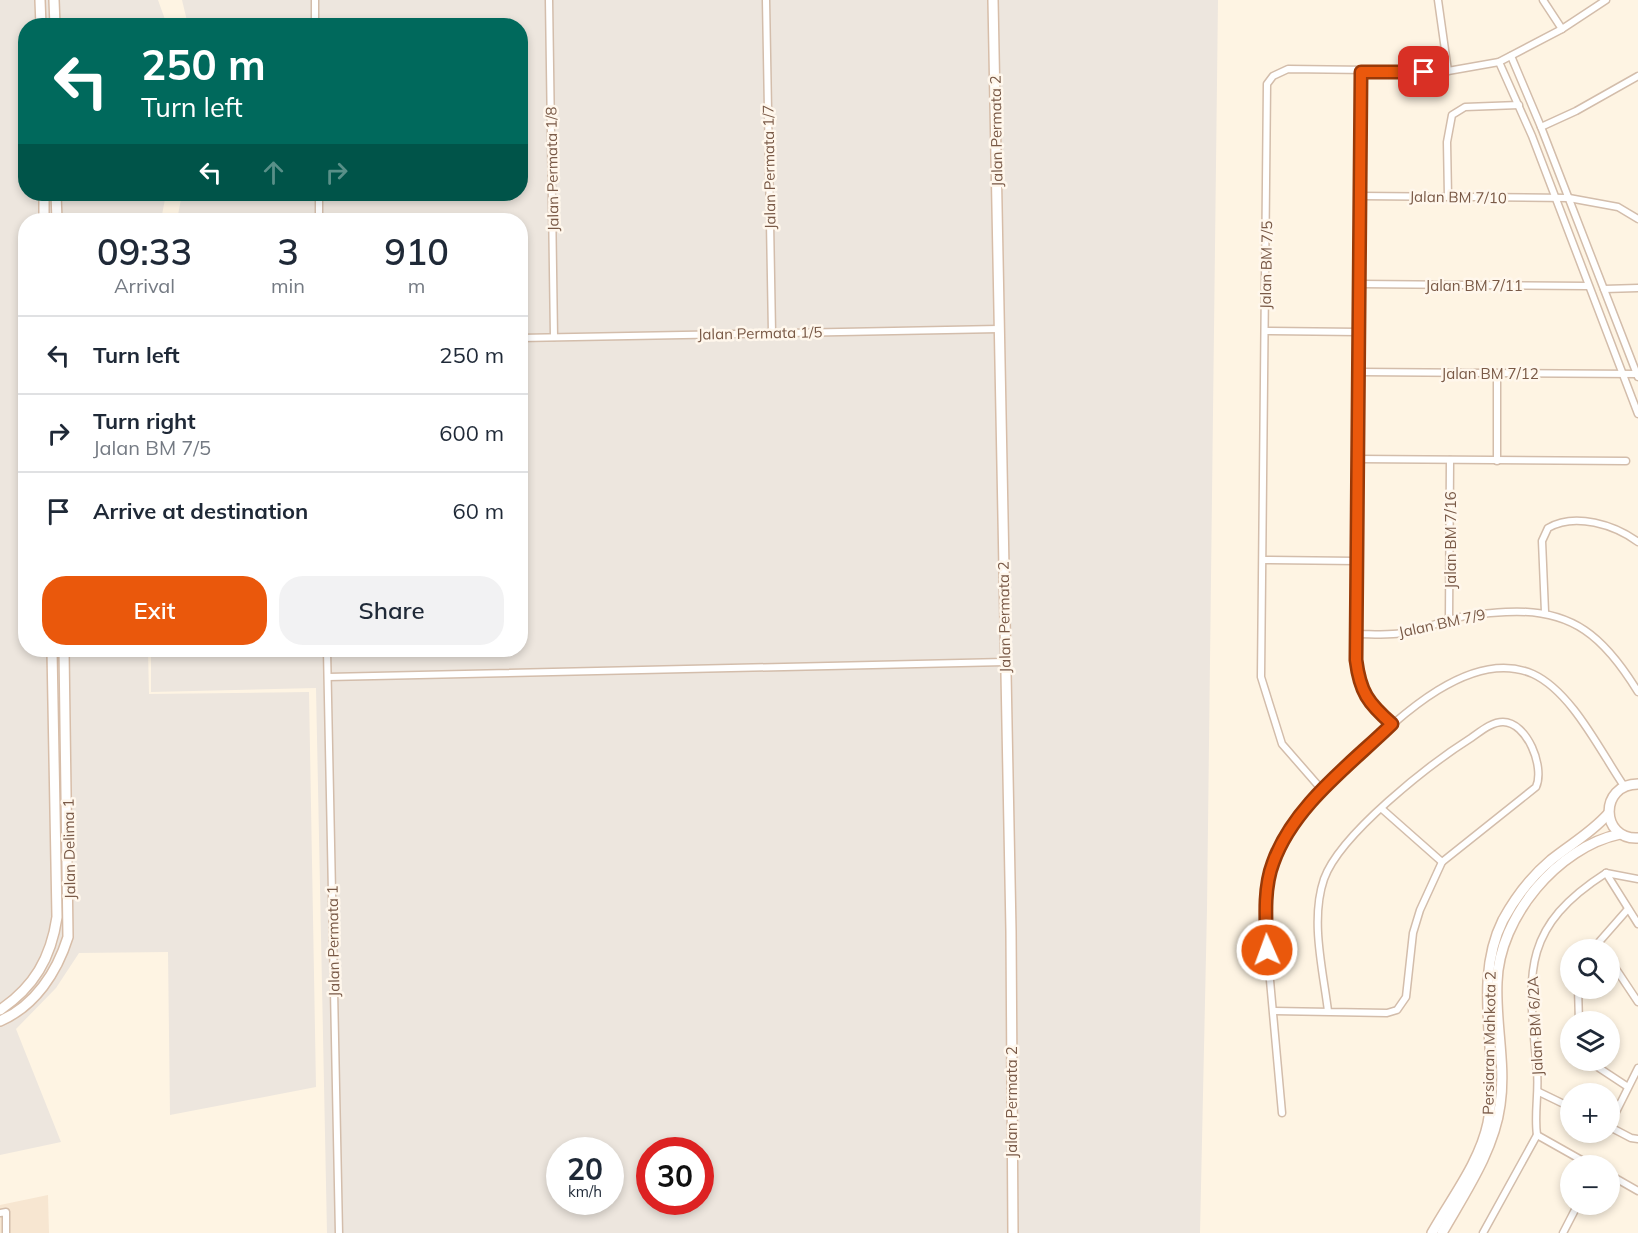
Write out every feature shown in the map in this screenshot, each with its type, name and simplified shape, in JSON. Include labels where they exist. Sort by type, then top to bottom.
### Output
[{"type":"street","points":[[40,0],[41,18]]},
{"type":"street","points":[[54,0],[55,18]]},
{"type":"street","points":[[315,0],[315,18]]},
{"type":"street","name":"Jalan Permata 1/8","points":[[549,0],[554,337]]},
{"type":"street","name":"Jalan Permata 1/7","points":[[766,0],[772,333]]},
{"type":"street","name":"Jalan Permata 2","points":[[993,0],[1011,931],[1012,1233]]},
{"type":"street","points":[[1438,0],[1448,71]]},
{"type":"street","points":[[1543,0],[1562,29]]},
{"type":"street","name":"Jalan BM 7/5","points":[[1323,791],[1282,744],[1261,677],[1267,84],[1273,76],[1288,69],[1361,72],[1448,71],[1499,62],[1562,29],[1606,0]]},
{"type":"street","points":[[1511,56],[1638,375]]},
{"type":"street","points":[[1499,62],[1519,105],[1638,414]]},
{"type":"street","points":[[1361,72],[1356,660],[1362,691],[1370,705],[1392,724]]},
{"type":"street","points":[[1541,127],[1576,111],[1638,76]]},
{"type":"street","points":[[1448,197],[1447,142],[1452,115],[1465,107],[1519,105]]},
{"type":"street","name":"Jalan BM 7/10","points":[[1360,196],[1569,198],[1618,207],[1638,219]]},
{"type":"street","name":"Jalan BM 7/11","points":[[1359,284],[1588,286]]},
{"type":"street","points":[[1604,289],[1638,288]]},
{"type":"street","name":"Jalan Permata 1/5","points":[[528,338],[999,329]]},
{"type":"street","points":[[1265,331],[1359,332]]},
{"type":"street","name":"Jalan BM 7/12","points":[[1359,372],[1638,375]]},
{"type":"street","points":[[1497,373],[1497,460]]},
{"type":"street","points":[[1358,459],[1626,461]]},
{"type":"street","name":"Jalan BM 7/16","points":[[1449,620],[1450,460]]},
{"type":"street","points":[[1545,612],[1542,541],[1548,528],[1576,520],[1618,530],[1638,542]]},
{"type":"street","points":[[1263,560],[1357,561]]},
{"type":"street","name":"Jalan BM 7/9","points":[[1356,634],[1400,633],[1449,620],[1492,613],[1545,612],[1577,625],[1593,635],[1615,658],[1638,692]]},
{"type":"street","name":"Jalan Delima 1","points":[[0,1010],[37,977],[45,962],[56,928],[52,657]]},
{"type":"street","name":"Jalan Delima 1","points":[[0,1021],[26,1005],[44,986],[63,954],[68,937],[64,657]]},
{"type":"street","name":"Jalan Permata 1","points":[[327,657],[339,1233]]},
{"type":"street","points":[[328,677],[1005,662]]},
{"type":"street","points":[[1282,1113],[1266,910],[1272,865],[1293,823],[1392,724],[1430,695],[1471,675],[1504,668],[1521,670],[1533,674],[1555,688],[1569,703],[1624,786],[1638,784]]},
{"type":"street","points":[[1274,1011],[1387,1013],[1401,1006],[1406,997],[1410,954],[1420,910],[1442,862],[1536,787],[1540,773],[1537,758],[1517,727],[1507,722],[1492,725],[1444,755],[1402,789],[1353,838],[1324,880],[1318,930],[1328,1011]]},
{"type":"street","name":"Persiaran Mahkota 2","points":[[1432,1233],[1474,1160],[1488,1125],[1491,1089],[1488,982],[1492,951],[1502,922],[1518,896],[1539,871],[1593,831],[1608,814],[1611,798],[1624,786]]},
{"type":"street","points":[[1382,808],[1442,862]]},
{"type":"street","points":[[1608,814],[1614,829],[1620,834],[1638,838]]},
{"type":"street","name":"Persiaran Mahkota 2","points":[[1442,1233],[1476,1173],[1498,1117],[1502,1076],[1497,981],[1502,955],[1512,926],[1521,909],[1549,874],[1596,840],[1620,834]]},
{"type":"street","points":[[1606,873],[1638,879]]},
{"type":"street","points":[[1606,873],[1638,924]]},
{"type":"street","name":"Jalan BM 6/2A","points":[[1537,1135],[1535,1116],[1539,1092],[1530,996],[1531,975],[1536,952],[1546,929],[1566,901],[1606,873]]},
{"type":"street","points":[[1601,939],[1628,909]]},
{"type":"street","points":[[1620,975],[1638,1002]]},
{"type":"street","points":[[1620,1104],[1638,1068]]},
{"type":"street","points":[[1604,1071],[1628,1087]]},
{"type":"street","points":[[1539,1092],[1560,1102]]},
{"type":"street","points":[[1620,1131],[1638,1139]]},
{"type":"street","points":[[1483,1233],[1537,1135],[1572,1155]]},
{"type":"street","points":[[1620,1181],[1638,1191]]},
{"type":"street","points":[[3,1213],[6,1233]]},
{"type":"street","points":[[1563,1233],[1572,1215]]},
{"type":"shaded area","points":[[0,0],[158,0],[164,18],[18,18],[18,201],[165,201],[162,213],[18,213],[18,657],[148,657],[149,694],[309,692],[316,1087],[170,1115],[168,952],[79,953],[56,988],[16,1029],[61,1142],[0,1155]]},
{"type":"shaded area","points":[[182,0],[1218,0],[1207,909],[1200,1233],[327,1233],[316,688],[151,692],[151,657],[528,657],[528,213],[178,213],[181,201],[528,201],[528,18],[186,18]]},
{"type":"shaded area","points":[[48,1195],[49,1233],[0,1233],[0,1205]]},
{"type":"route","points":[[1267,950],[1268,886],[1272,865],[1280,846],[1293,823],[1392,724],[1370,705],[1362,691],[1356,660],[1361,72],[1424,72]]}]
